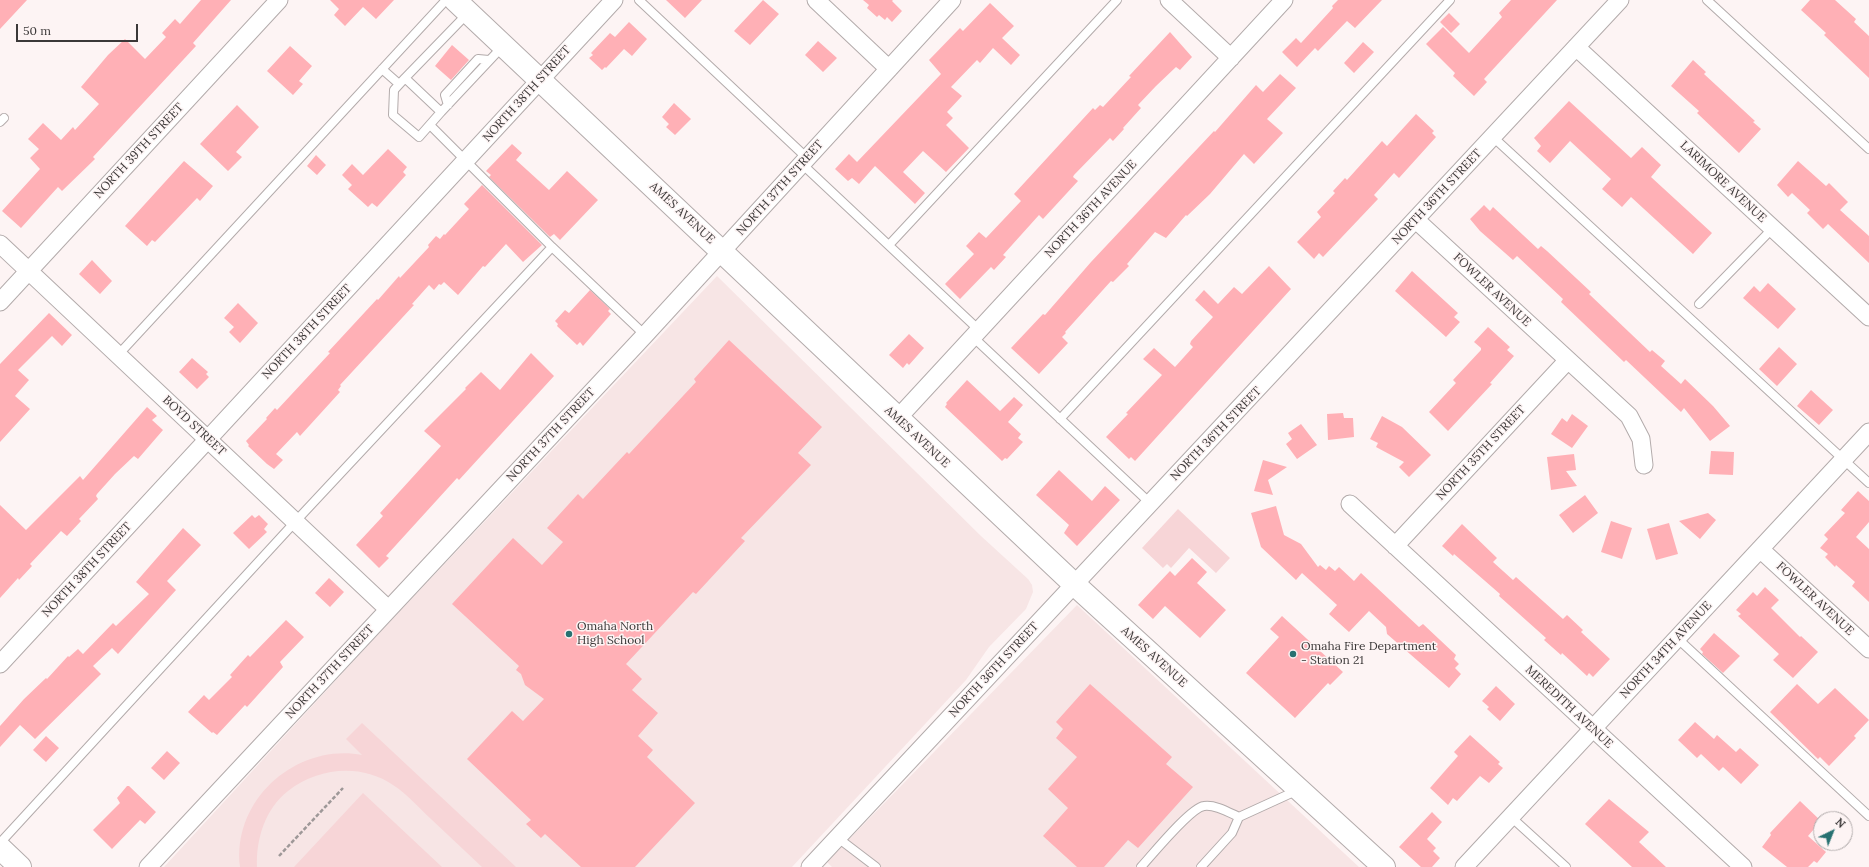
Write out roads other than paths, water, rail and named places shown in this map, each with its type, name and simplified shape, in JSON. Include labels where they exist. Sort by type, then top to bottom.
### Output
[{"type":"main road","name":"AMES AVENUE","points":[[462,6],[496,53],[540,80],[722,251],[897,419],[1074,584],[1384,867]]},
{"type":"main road","points":[[0,848],[20,867]]},
{"type":"street","name":"NORTH 39TH STREET","points":[[0,302],[279,0]]},
{"type":"street","name":"NORTH 38TH STREET","points":[[0,664],[614,0]]},
{"type":"street","points":[[816,0],[889,69]]},
{"type":"street","name":"NORTH 37TH STREET","points":[[148,867],[645,335],[952,0]]},
{"type":"street","points":[[1169,0],[1231,58]]},
{"type":"street","name":"NORTH 36TH AVENUE","points":[[897,419],[1284,0]]},
{"type":"street","name":"NORTH 36TH STREET","points":[[810,867],[1620,0]]},
{"type":"street","name":"LARIMORE AVENUE","points":[[1576,47],[1869,317]]},
{"type":"street","name":"FOWLER AVENUE","points":[[1416,220],[1629,416],[1641,439],[1644,465]]},
{"type":"street","name":"BOYD STREET","points":[[0,244],[388,609]]},
{"type":"street","name":"NORTH 35TH STREET","points":[[1395,546],[1568,360]]},
{"type":"street","name":"NORTH 34TH AVENUE","points":[[1464,867],[1869,432]]},
{"type":"street","name":"MEREDITH AVENUE","points":[[1350,504],[1743,867]]},
{"type":"street","name":"FOWLER AVENUE","points":[[1760,549],[1869,649]]},
{"type":"lane","points":[[118,354],[446,0]]},
{"type":"lane","points":[[639,0],[805,161],[1060,418],[1150,503]]},
{"type":"lane","points":[[889,245],[1117,0]]},
{"type":"lane","points":[[1060,418],[1450,0]]},
{"type":"lane","points":[[1707,0],[1869,149]]},
{"type":"lane","points":[[462,6],[394,90],[393,115],[419,137],[496,53]]},
{"type":"lane","points":[[382,69],[399,84]]},
{"type":"lane","points":[[405,78],[441,112]]},
{"type":"lane","points":[[430,125],[552,247],[645,335]]},
{"type":"lane","points":[[1493,137],[1869,483]]},
{"type":"lane","points":[[1699,304],[1772,228]]},
{"type":"lane","points":[[0,843],[295,522],[552,247]]},
{"type":"lane","points":[[1677,638],[1869,816]]},
{"type":"lane","points":[[1201,867],[1232,833],[1239,817],[1299,790]]},
{"type":"lane","points":[[1140,867],[1193,811],[1205,806],[1225,810],[1239,817]]},
{"type":"lane","points":[[1511,817],[1566,867]]},
{"type":"lane","points":[[838,838],[876,867]]},
{"type":"place","name":"Omaha North High School","points":[[569,634]]},
{"type":"place","name":"Omaha Fire Department - Station 21","points":[[1293,654]]}]
